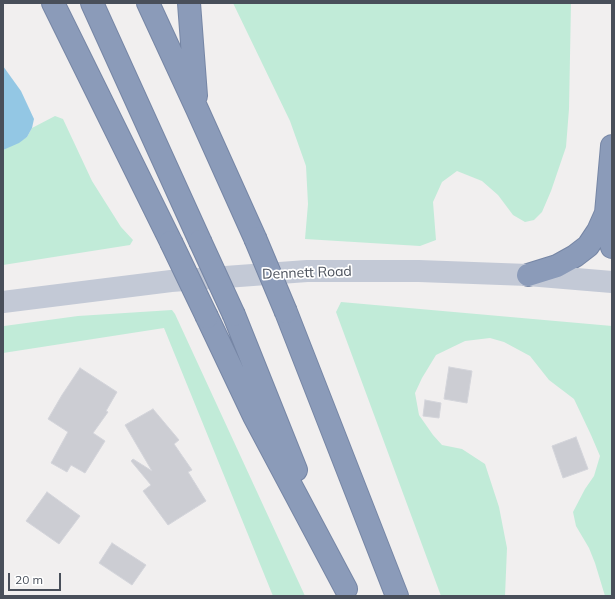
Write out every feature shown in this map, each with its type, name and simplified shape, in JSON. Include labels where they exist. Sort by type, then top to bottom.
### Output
[{"type":"highway","points":[[53,3],[208,317],[254,416],[347,592]]},
{"type":"highway","points":[[92,3],[234,315],[347,592]]},
{"type":"highway","points":[[148,3],[255,238],[286,312],[397,596]]},
{"type":"highway","points":[[189,3],[197,109]]},
{"type":"highway","points":[[612,146],[606,213],[612,248]]},
{"type":"highway","points":[[528,276],[557,266],[582,251],[588,246],[598,232],[606,213]]},
{"type":"street","name":"Dennett Road","points":[[3,302],[171,281],[307,272],[419,271],[528,276],[612,282]]},
{"type":"green space","points":[[233,3],[571,3],[569,109],[566,147],[542,212],[534,220],[525,222],[513,215],[498,195],[482,181],[457,171],[442,182],[433,202],[436,240],[420,246],[305,239],[308,204],[306,166],[290,121]]},
{"type":"green space","points":[[55,116],[63,119],[92,181],[121,227],[133,240],[130,245],[3,265],[3,150],[27,137],[32,128]]},
{"type":"green space","points":[[341,302],[612,326],[612,596],[605,596],[595,563],[589,548],[576,526],[573,512],[585,489],[594,476],[600,456],[574,399],[549,380],[530,356],[504,342],[490,338],[465,341],[436,355],[415,393],[419,415],[442,445],[462,449],[485,464],[499,507],[507,548],[505,596],[441,596],[336,312]]},
{"type":"green space","points":[[172,310],[305,596],[273,596],[164,328],[3,353],[4,326],[78,316]]},
{"type":"water","points":[[3,66],[21,91],[34,119],[32,128],[27,137],[19,143],[3,150]]},
{"type":"building","points":[[449,367],[472,371],[467,403],[444,399]]},
{"type":"building","points":[[80,368],[117,392],[106,411],[108,412],[93,433],[105,441],[85,473],[71,465],[67,472],[51,463],[68,432],[48,419]]},
{"type":"building","points":[[425,400],[441,403],[439,418],[423,416]]},
{"type":"building","points":[[153,409],[179,440],[174,444],[192,470],[188,472],[206,501],[168,525],[143,491],[151,485],[131,461],[133,459],[152,471],[125,425]]},
{"type":"building","points":[[576,437],[588,469],[563,478],[552,446]]},
{"type":"building","points":[[47,492],[80,516],[59,544],[26,521]]},
{"type":"building","points":[[112,543],[146,565],[132,585],[99,563]]}]
